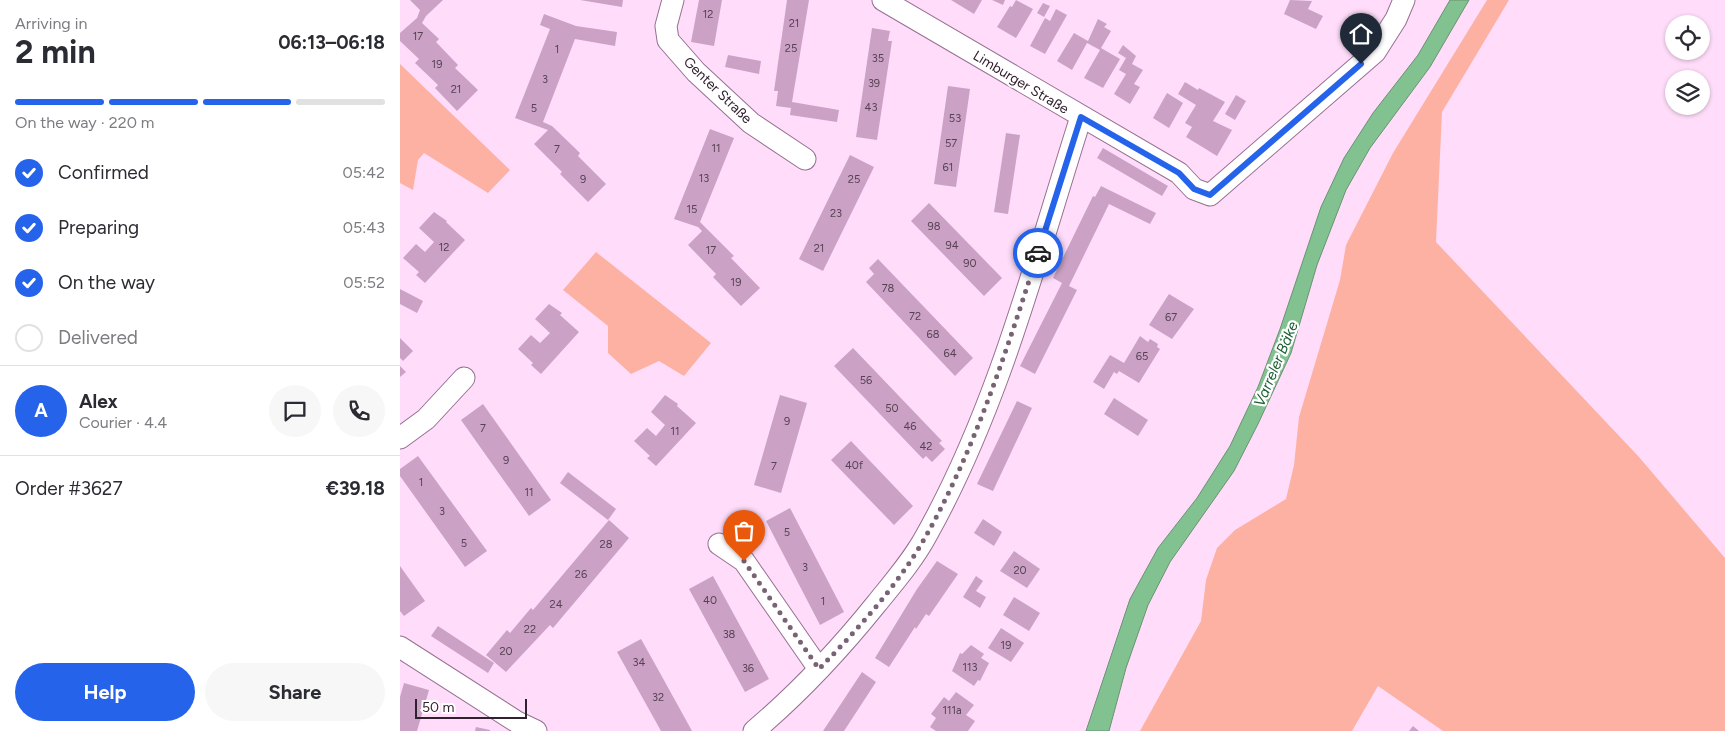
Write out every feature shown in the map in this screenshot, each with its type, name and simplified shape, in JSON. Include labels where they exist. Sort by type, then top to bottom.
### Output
[{"type":"street","name":"Genter Straße","points":[[673,0],[666,26],[668,40],[696,72],[751,123],[804,159]]},
{"type":"street","name":"Limburger Straße","points":[[883,0],[1179,173],[1194,189],[1210,195],[1375,52],[1396,19],[1404,0]]},
{"type":"street","points":[[754,731],[779,722],[819,669],[895,581],[926,536],[979,428],[1081,117]]},
{"type":"street","points":[[400,438],[426,419],[464,378]]},
{"type":"street","points":[[719,544],[744,561],[819,669]]},
{"type":"street","points":[[400,647],[517,722],[536,731]]},
{"type":"shaded area","points":[[1487,0],[1509,0],[1442,112],[1436,242],[1639,457],[1725,558],[1725,731],[1443,731],[1378,686],[1352,731],[1140,731],[1201,621],[1206,580],[1217,548],[1235,530],[1286,499],[1294,465],[1299,417],[1340,280],[1346,245],[1393,153]]},
{"type":"shaded area","points":[[400,64],[510,170],[488,193],[424,153],[418,160],[413,190],[400,183]]},
{"type":"shaded area","points":[[596,252],[711,343],[684,376],[659,361],[631,374],[608,353],[608,326],[563,290]]},
{"type":"water","name":"Varreler Bäke","points":[[1450,0],[1469,0],[1430,67],[1370,148],[1346,190],[1317,265],[1291,353],[1234,471],[1170,562],[1148,605],[1126,668],[1109,731],[1086,731],[1130,599],[1158,548],[1197,498],[1230,446],[1258,387],[1280,329],[1321,207],[1344,158],[1373,113],[1418,55]]},
{"type":"building","points":[[410,0],[443,0],[426,16],[422,23],[439,39],[436,42],[458,65],[455,68],[478,90],[457,111],[435,88],[438,85],[415,63],[419,59],[400,41],[400,33],[417,18],[420,10]]},
{"type":"building","points":[[580,0],[623,0],[622,7]]},
{"type":"building","points":[[699,0],[722,0],[714,46],[691,42]]},
{"type":"building","points":[[787,0],[809,0],[792,102],[839,110],[837,122],[790,115],[791,108],[776,106],[778,91],[774,91]]},
{"type":"building","points":[[951,0],[982,0],[974,14]]},
{"type":"building","points":[[992,0],[1005,0],[1003,5]]},
{"type":"building","points":[[1016,0],[1033,9],[1016,38],[997,27]]},
{"type":"building","points":[[1290,0],[1312,1],[1308,9],[1323,16],[1316,29],[1284,14]]},
{"type":"building","points":[[1043,3],[1050,6],[1044,17],[1037,13]]},
{"type":"building","points":[[1056,9],[1067,15],[1045,54],[1030,46],[1045,18],[1050,21]]},
{"type":"building","points":[[544,14],[576,26],[617,32],[615,46],[575,39],[543,122],[552,126],[580,153],[578,156],[606,184],[588,202],[534,144],[548,130],[515,118],[550,29],[540,25]]},
{"type":"building","points":[[1098,19],[1107,24],[1104,27],[1111,31],[1101,48],[1120,59],[1103,88],[1084,78],[1100,50],[1087,43],[1072,70],[1057,61],[1074,33],[1088,41]]},
{"type":"building","points":[[872,28],[890,31],[888,41],[892,41],[877,140],[856,137]]},
{"type":"building","points":[[1123,45],[1136,56],[1132,64],[1143,70],[1134,84],[1140,87],[1130,104],[1114,94],[1126,74],[1119,70],[1126,58],[1118,53]]},
{"type":"building","points":[[728,55],[761,61],[759,74],[725,67]]},
{"type":"building","points":[[1185,82],[1225,102],[1213,121],[1232,130],[1217,156],[1186,137],[1192,127],[1185,123],[1196,105],[1178,94]]},
{"type":"building","points":[[948,86],[970,89],[956,187],[934,184]]},
{"type":"building","points":[[1167,93],[1183,103],[1169,128],[1153,118]]},
{"type":"building","points":[[1236,95],[1246,101],[1235,120],[1225,114]]},
{"type":"building","points":[[710,129],[734,138],[700,222],[734,256],[731,258],[760,288],[741,306],[713,277],[716,274],[688,245],[702,231],[698,227],[674,219]]},
{"type":"building","points":[[1006,133],[1020,135],[1008,214],[994,212]]},
{"type":"building","points":[[1103,148],[1168,186],[1162,196],[1097,158]]},
{"type":"building","points":[[850,155],[874,167],[823,271],[799,259]]},
{"type":"building","points":[[1101,186],[1156,213],[1150,224],[1109,204],[1069,286],[1077,290],[1035,374],[1020,366],[1062,283],[1053,278],[1093,196],[1095,197]]},
{"type":"building","points":[[929,203],[1002,278],[984,296],[911,221]]},
{"type":"building","points":[[434,212],[447,221],[465,240],[425,283],[416,275],[419,272],[403,258],[416,244],[425,252],[434,242],[419,228]]},
{"type":"building","points":[[878,259],[973,358],[955,376],[866,282],[874,274],[869,268]]},
{"type":"building","points":[[400,289],[423,301],[417,313],[400,304]]},
{"type":"building","points":[[1169,294],[1194,309],[1172,339],[1149,325]]},
{"type":"building","points":[[549,304],[562,313],[560,315],[579,332],[541,374],[531,365],[533,363],[518,349],[531,335],[540,343],[550,333],[535,319]]},
{"type":"building","points":[[1140,336],[1148,342],[1150,339],[1158,344],[1157,347],[1160,349],[1139,383],[1119,371],[1117,374],[1114,372],[1104,389],[1093,382],[1110,355],[1124,363]]},
{"type":"building","points":[[400,338],[413,351],[403,361],[400,358]]},
{"type":"building","points":[[853,348],[942,441],[939,443],[945,449],[932,462],[926,456],[923,459],[834,366]]},
{"type":"building","points":[[400,366],[406,372],[400,377]]},
{"type":"building","points":[[665,395],[678,404],[677,406],[696,423],[656,466],[647,458],[650,456],[634,441],[647,428],[656,436],[665,425],[651,412]]},
{"type":"building","points":[[780,395],[807,403],[781,493],[754,485]]},
{"type":"building","points":[[1114,398],[1148,420],[1138,436],[1104,414]]},
{"type":"building","points":[[1017,401],[1032,408],[993,491],[977,484]]},
{"type":"building","points":[[483,404],[551,500],[529,516],[461,420]]},
{"type":"building","points":[[851,441],[913,506],[894,525],[831,460]]},
{"type":"building","points":[[418,456],[487,551],[465,567],[400,476],[400,469]]},
{"type":"building","points":[[568,472],[616,509],[608,520],[560,483]]},
{"type":"building","points":[[790,508],[844,612],[820,625],[766,521]]},
{"type":"building","points":[[983,519],[1002,532],[994,546],[974,533]]},
{"type":"building","points":[[609,520],[629,538],[553,628],[550,625],[506,672],[486,655],[507,630],[510,633],[531,608],[533,610]]},
{"type":"building","points":[[1014,551],[1040,569],[1027,588],[1000,571]]},
{"type":"building","points":[[937,561],[958,574],[929,616],[926,614],[916,629],[915,627],[889,667],[875,658],[917,589]]},
{"type":"building","points":[[400,566],[425,601],[404,616],[400,611]]},
{"type":"building","points":[[713,576],[769,679],[745,692],[689,589]]},
{"type":"building","points":[[976,576],[983,581],[976,591],[986,597],[980,608],[963,597]]},
{"type":"building","points":[[1014,597],[1040,613],[1029,631],[1003,615]]},
{"type":"building","points":[[438,626],[494,663],[488,673],[431,636]]},
{"type":"building","points":[[1001,628],[1024,643],[1011,662],[988,648]]},
{"type":"building","points":[[641,639],[692,731],[661,731],[617,652]]},
{"type":"building","points":[[971,645],[984,654],[981,658],[989,663],[980,681],[978,680],[974,686],[952,671],[960,653],[962,654]]},
{"type":"building","points":[[862,672],[876,682],[844,731],[823,731]]},
{"type":"building","points":[[404,683],[429,690],[417,731],[400,731],[400,697]]},
{"type":"building","points":[[956,692],[974,705],[966,715],[975,721],[968,731],[936,731],[930,727],[936,718],[931,714],[944,697],[949,701]]},
{"type":"building","points":[[1413,726],[1419,731],[1409,731]]},
{"type":"building","points":[[476,727],[490,730],[490,731],[475,731]]},
{"type":"way so far","points":[[744,561],[819,669],[895,581],[926,536],[979,428],[1038,253]]},
{"type":"route","points":[[1038,253],[1081,117],[1179,173],[1194,189],[1210,195],[1332,87],[1361,64]]}]
